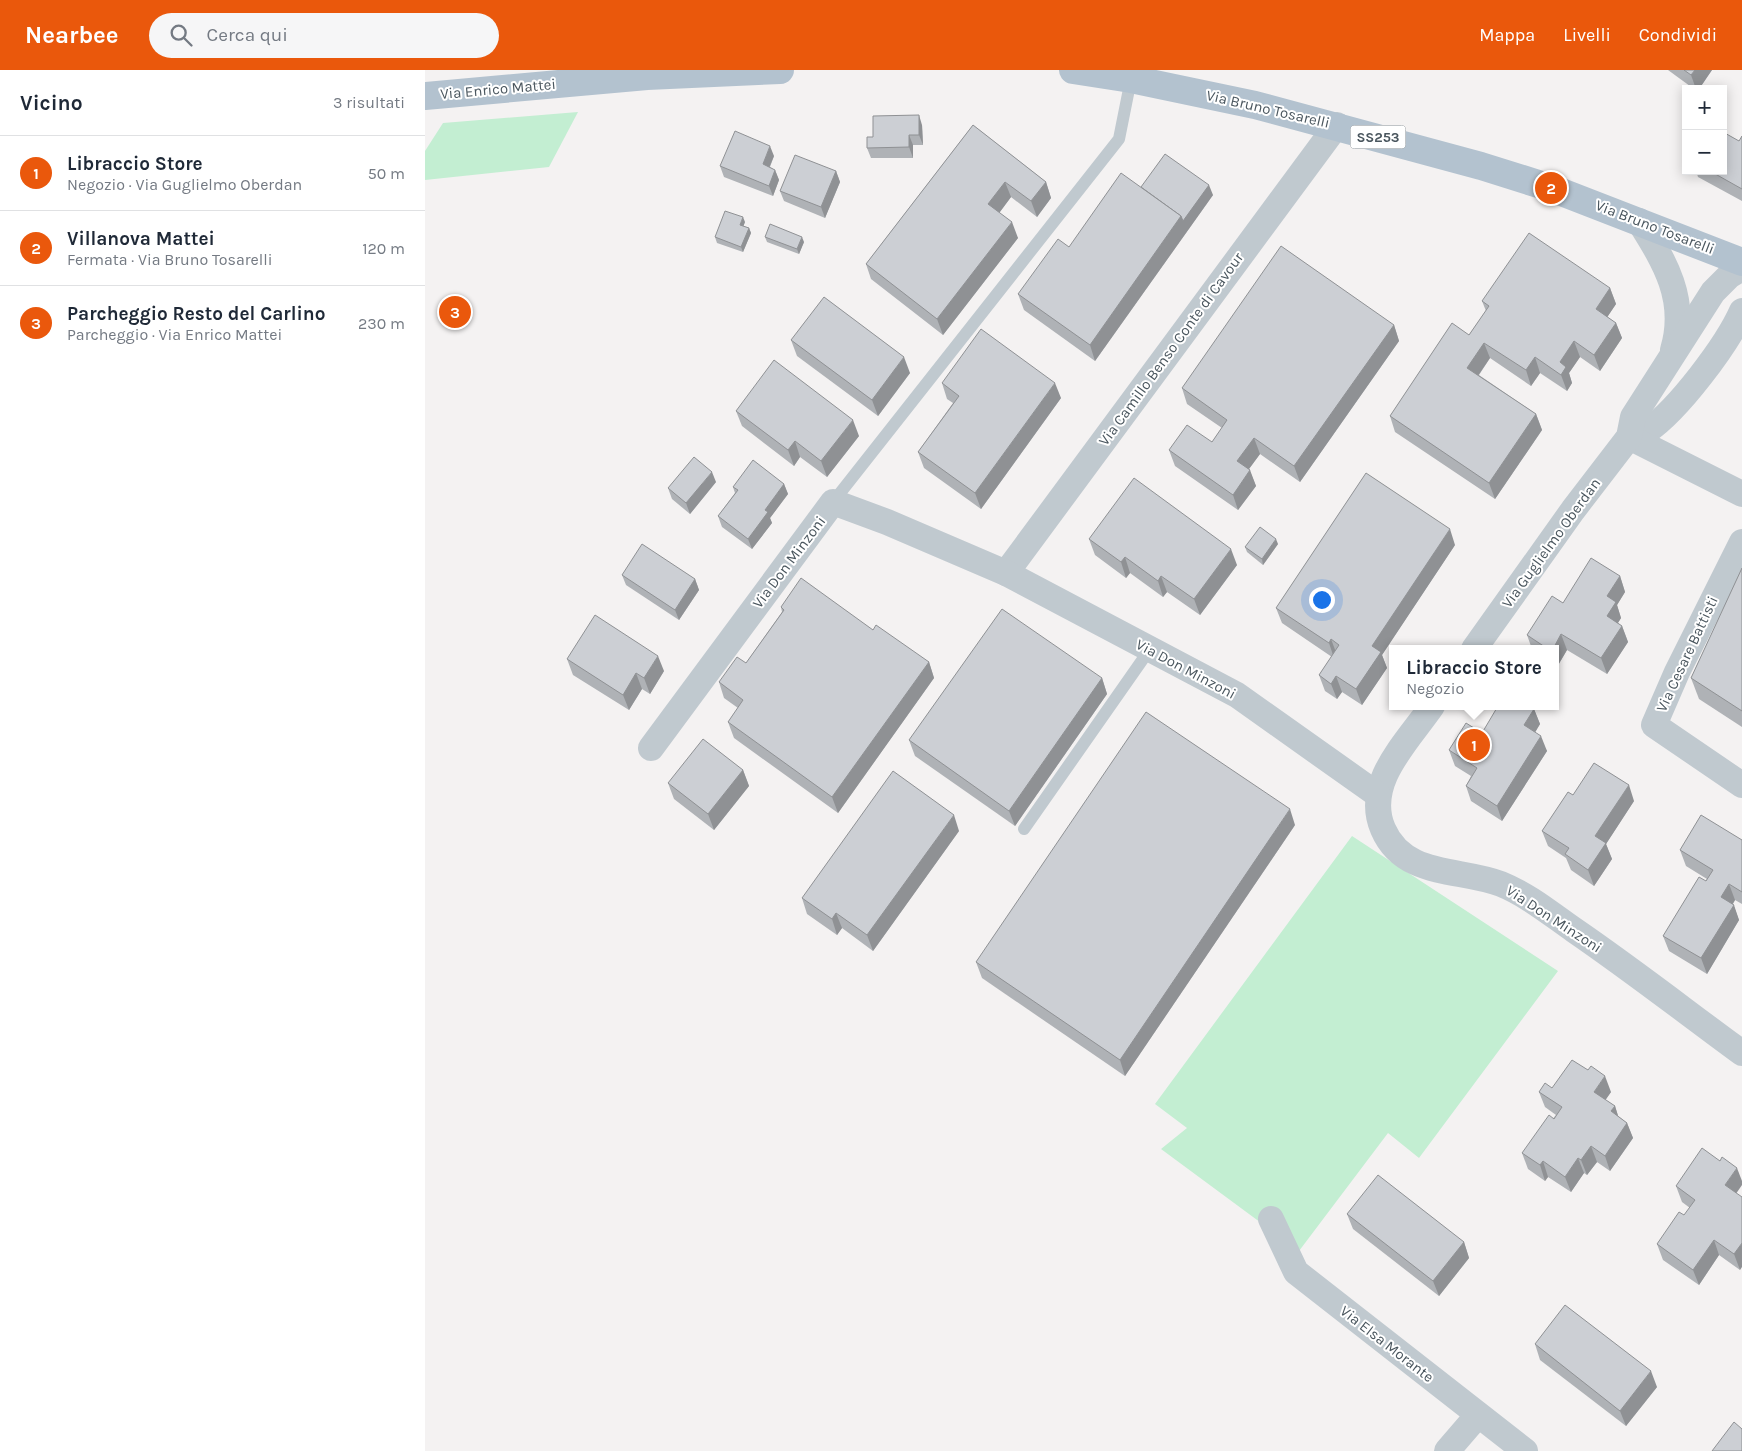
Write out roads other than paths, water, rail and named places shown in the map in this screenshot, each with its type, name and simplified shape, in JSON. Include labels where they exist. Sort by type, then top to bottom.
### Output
[{"type":"main road","name":"Via Enrico Mattei","points":[[425,96],[647,76],[780,70]]},
{"type":"main road","name":"Via Bruno Tosarelli","points":[[1073,70],[1131,79],[1337,125],[1489,168],[1551,188],[1742,262]]},
{"type":"street","name":"Via Camillo Benso Conte di Cavour","points":[[1006,573],[1337,125]]},
{"type":"street","name":"Via Guglielmo Oberdan","points":[[1639,221],[1663,258],[1674,290],[1677,316],[1676,339],[1671,356]]},
{"type":"street","name":"Via Guglielmo Oberdan","points":[[1477,645],[1573,510],[1629,438],[1633,417],[1713,292],[1729,276],[1742,268]]},
{"type":"street","name":"Via Guglielmo Oberdan","points":[[1629,438],[1647,431],[1678,401],[1703,372],[1737,324],[1742,311]]},
{"type":"street","name":"Via Guglielmo Oberdan","points":[[1703,372],[1742,346]]},
{"type":"street","points":[[1629,438],[1742,494]]},
{"type":"street","name":"Via Don Minzoni","points":[[651,748],[833,502],[887,522],[1006,573],[1237,695],[1378,795],[1378,812],[1383,829],[1398,851],[1423,867],[1487,880],[1525,896],[1742,1053]]},
{"type":"street","name":"Via Cesare Battisti","points":[[1742,542],[1677,672],[1654,725],[1742,785]]},
{"type":"street","points":[[1378,795],[1390,766],[1430,710]]},
{"type":"street","name":"Via Elsa Morante","points":[[1271,1219],[1296,1272],[1525,1451]]},
{"type":"street","points":[[1447,1451],[1478,1415]]},
{"type":"lane","points":[[833,502],[1119,139],[1131,79]]},
{"type":"lane","points":[[1024,829],[1150,649]]},
{"type":"place","name":"Villanova Mattei","points":[[1551,188]]},
{"type":"place","name":"Parcheggio Resto del Carlino","points":[[455,312]]},
{"type":"place","name":"Libraccio Store","points":[[1474,745]]}]
